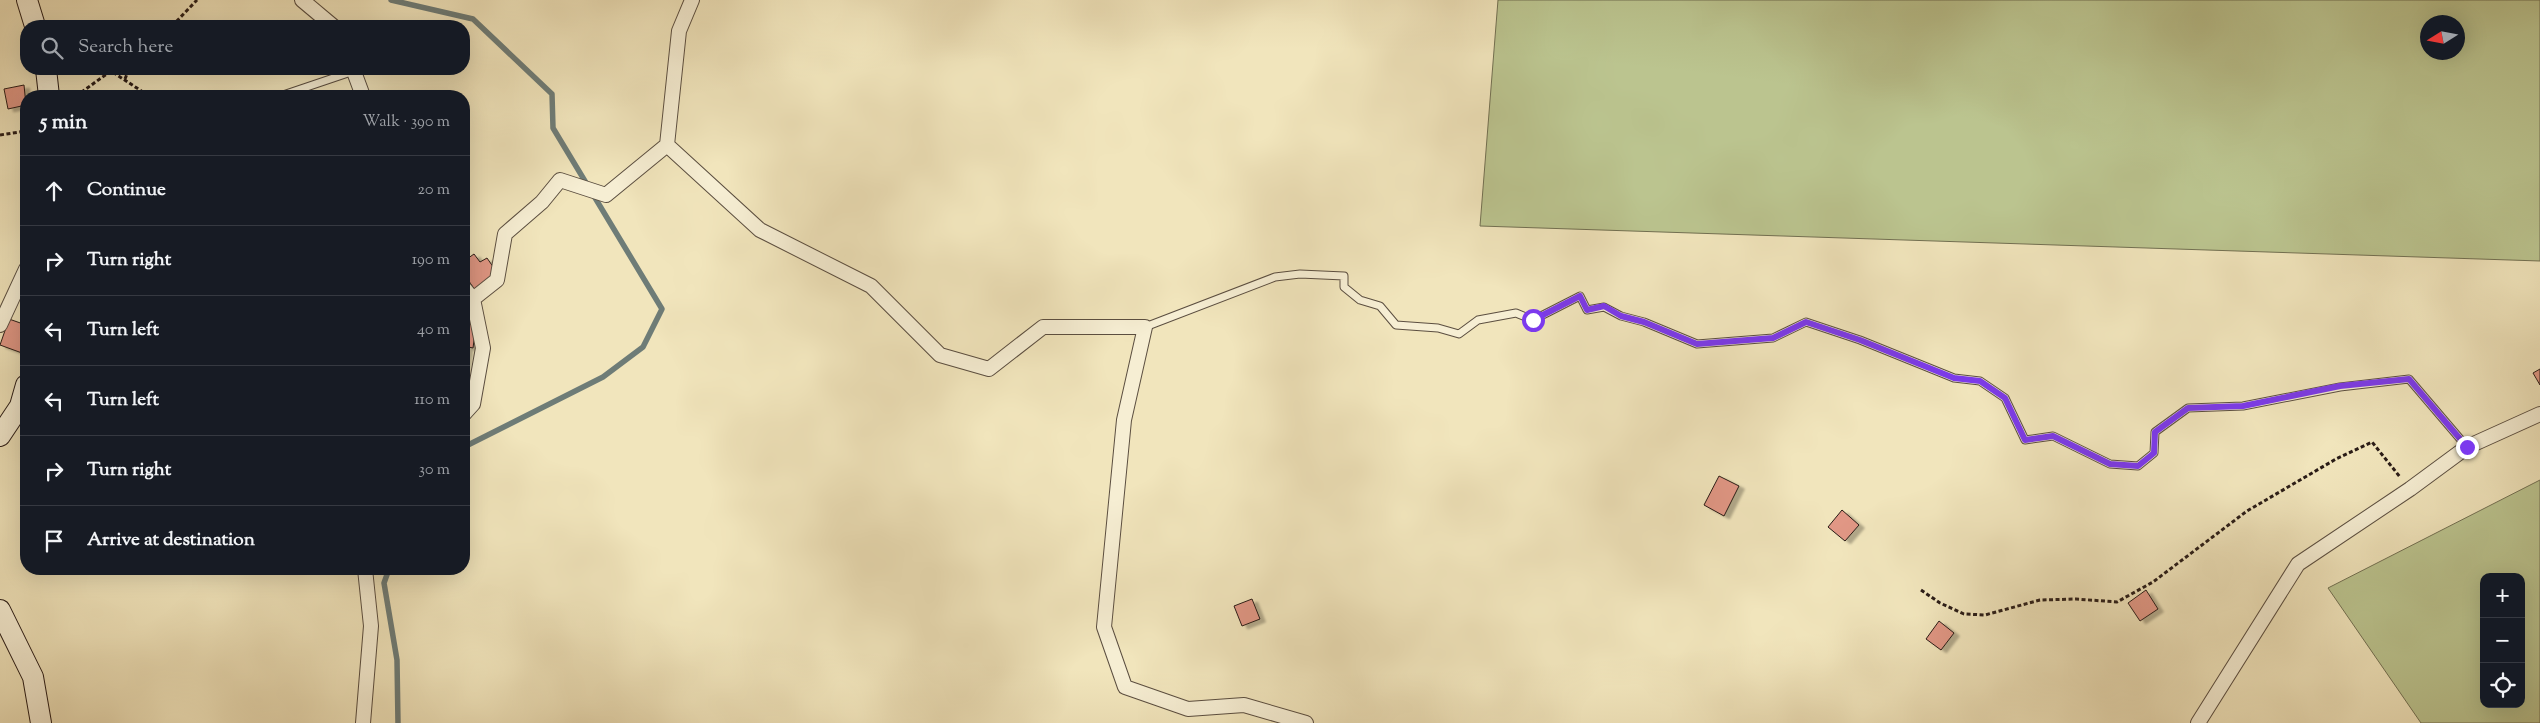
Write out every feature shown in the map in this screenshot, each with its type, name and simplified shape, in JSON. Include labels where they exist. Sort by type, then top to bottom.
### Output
[{"type":"main road","points":[[28,0],[33,20]]},
{"type":"main road","points":[[47,75],[48,90]]},
{"type":"main road","points":[[0,436],[20,406]]},
{"type":"main road","points":[[0,610],[33,677],[41,723]]},
{"type":"street","points":[[302,0],[326,20]]},
{"type":"street","points":[[473,299],[497,280],[505,234],[542,202],[560,180],[606,195],[667,145],[679,30],[692,0]]},
{"type":"street","points":[[356,75],[361,90]]},
{"type":"street","points":[[667,145],[760,230],[871,286],[940,355],[989,369],[1042,327],[1146,327],[1124,420],[1104,627],[1125,687],[1188,710],[1244,705],[1306,723]]},
{"type":"street","points":[[0,325],[20,282]]},
{"type":"street","points":[[470,295],[473,299],[483,348],[473,404],[470,407]]},
{"type":"street","points":[[2198,723],[2298,564],[2410,489],[2467,447],[2540,414]]},
{"type":"street","points":[[363,723],[371,626],[366,575]]},
{"type":"lane","points":[[297,90],[340,75]]},
{"type":"lane","points":[[1146,327],[1275,277],[1300,274],[1344,276],[1344,287],[1360,300],[1380,306],[1396,324],[1438,328],[1460,334],[1478,320],[1516,313],[1533,320],[1580,296],[1587,310],[1604,306],[1621,316],[1644,322],[1697,344],[1773,338],[1806,322],[1860,340],[1954,378],[1980,381],[2005,398],[2025,440],[2053,436],[2110,464],[2138,466],[2154,453],[2155,432],[2188,408],[2243,406],[2340,386],[2409,379],[2467,447]]},
{"type":"path","points":[[178,20],[197,0]]},
{"type":"path","points":[[84,90],[104,75]]},
{"type":"path","points":[[119,75],[141,90]]},
{"type":"path","points":[[125,79],[127,75]]},
{"type":"path","points":[[0,135],[20,132]]},
{"type":"path","points":[[1921,590],[1940,603],[1964,614],[1985,615],[2040,600],[2076,598],[2117,602],[2153,582],[2246,511],[2336,459],[2372,442],[2410,489]]},
{"type":"green space","points":[[1498,0],[2540,0],[2540,261],[1480,226]]},
{"type":"green space","points":[[2540,480],[2540,723],[2421,723],[2328,588]]},
{"type":"building","points":[[24,85],[24,90],[20,90],[20,106],[8,109],[4,89]]},
{"type":"building","points":[[474,254],[480,262],[487,258],[498,274],[475,290],[470,283],[470,257]]},
{"type":"building","points":[[9,319],[20,323],[20,352],[0,345]]},
{"type":"building","points":[[470,324],[476,325],[473,348],[470,347]]},
{"type":"building","points":[[2540,369],[2540,385],[2533,373]]},
{"type":"building","points":[[1719,476],[1739,486],[1724,516],[1704,505]]},
{"type":"building","points":[[1842,510],[1859,525],[1845,541],[1828,527]]},
{"type":"building","points":[[2146,590],[2158,609],[2140,621],[2128,603]]},
{"type":"building","points":[[1252,599],[1260,619],[1242,626],[1234,606]]},
{"type":"building","points":[[1939,621],[1954,633],[1941,650],[1926,639]]},
{"type":"waterway","points":[[391,0],[473,19],[552,94],[553,128],[662,309],[643,347],[603,377],[470,444]]},
{"type":"waterway","points":[[387,575],[384,583],[397,660],[398,723]]},
{"type":"route","points":[[1533,320],[1580,296],[1587,310],[1604,306],[1621,316],[1644,322],[1697,344],[1773,338],[1806,322],[1860,340],[1954,378],[1980,381],[2005,398],[2025,440],[2053,436],[2110,464],[2138,466],[2154,453],[2155,432],[2188,408],[2243,406],[2340,386],[2409,379],[2467,447]]}]
